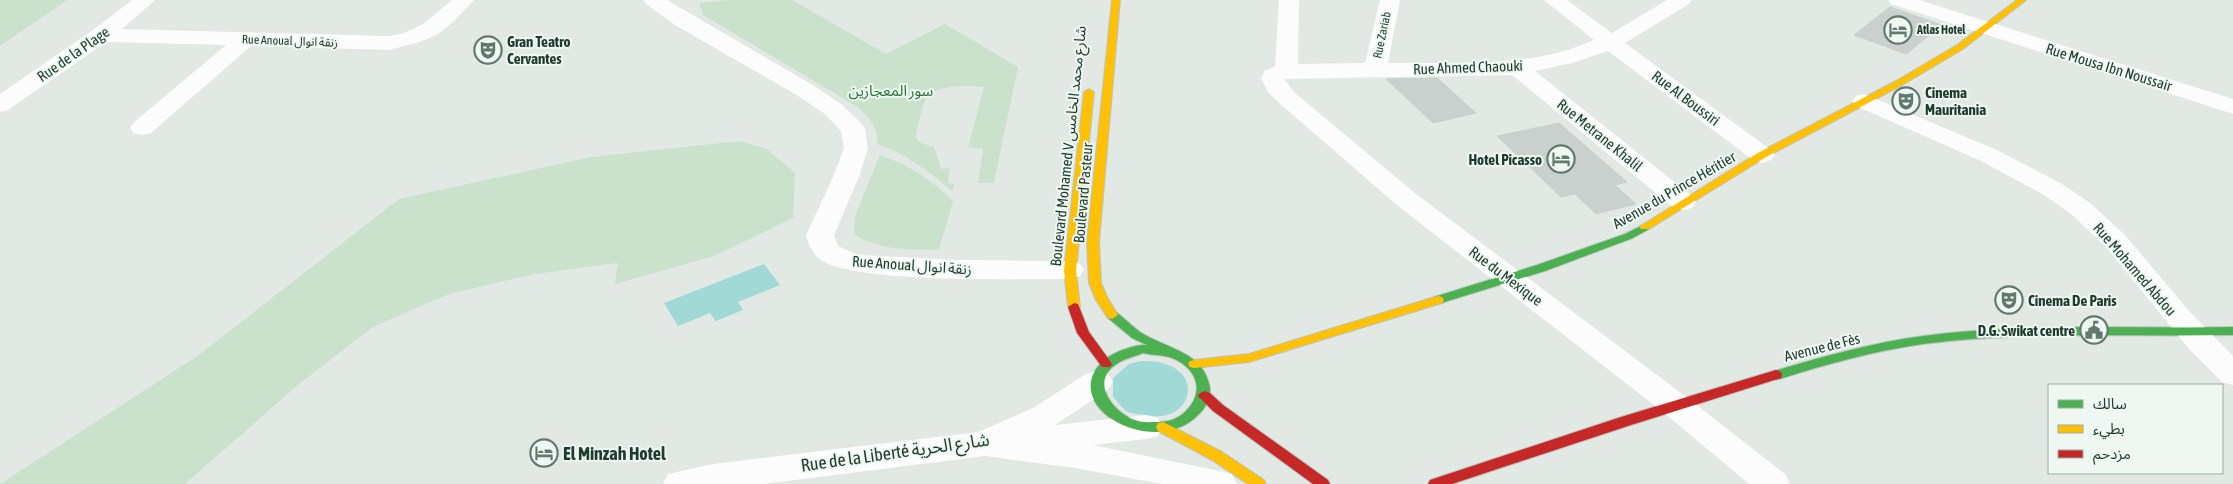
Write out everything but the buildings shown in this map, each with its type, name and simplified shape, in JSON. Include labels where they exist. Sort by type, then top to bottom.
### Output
[{"type":"street","name":"Rue de la Plage","points":[[0,105],[101,35],[145,0]]},
{"type":"street","name":"Rue Anoual زنقة انوال","points":[[101,35],[389,43],[430,31],[464,0]]},
{"type":"street","name":"Rue Anoual زنقة انوال","points":[[653,0],[684,10],[833,109],[853,129],[856,148],[846,177],[820,235],[824,246],[835,256],[862,264],[1070,283]]},
{"type":"street","name":"Boulevard Pasteur","points":[[1116,0],[1093,242],[1095,279],[1100,297],[1124,328],[1145,342],[1170,351]]},
{"type":"street","points":[[1289,0],[1293,70]]},
{"type":"street","name":"Rue Zariab","points":[[1375,70],[1390,0]]},
{"type":"street","name":"Rue Al Boussiri","points":[[1554,0],[1762,155]]},
{"type":"street","name":"Rue Ahmed Chaouki","points":[[1293,70],[1517,68],[1554,60],[1610,42],[1682,0]]},
{"type":"street","name":"Rue Mousa Ibn Noussair","points":[[1898,0],[2233,107]]},
{"type":"street","name":"Avenue du Prince Héritier","points":[[1194,364],[1249,358],[1584,254],[1629,236],[1762,155],[1960,47],[2022,0]]},
{"type":"street","points":[[142,128],[245,40]]},
{"type":"street","name":"Rue Metrane Khalil","points":[[1517,68],[1682,202]]},
{"type":"street","name":"Rue du Mexique","points":[[1293,70],[1278,72],[1273,75],[1274,84],[1286,97],[1407,200],[1674,404],[1773,484]]},
{"type":"street","name":"Boulevard Mohamed V شارع محمد الخامس","points":[[1070,283],[1089,84]]},
{"type":"street","name":"Rue Mohamed Abdou","points":[[1864,101],[2007,165],[2043,184],[2074,204],[2104,229],[2190,332],[2233,374]]},
{"type":"street","points":[[1070,283],[1074,313],[1097,355],[1101,373],[1096,391],[1105,408],[1122,421],[1154,427],[1217,456],[1259,484]]},
{"type":"street","name":"Avenue de Fès","points":[[1435,484],[1674,404],[1837,356],[1924,340],[2053,333],[2233,331]]},
{"type":"street","points":[[983,444],[1178,423],[1191,416],[1200,407],[1205,396],[1203,379],[1194,364],[1170,351],[1149,349],[1128,352],[1101,373]]},
{"type":"street","name":"Rue de la Liberté شارع الحرية","points":[[680,484],[713,477],[983,444],[1044,416],[1101,373]]},
{"type":"street","points":[[1205,396],[1218,408],[1323,484]]},
{"type":"street","points":[[983,444],[1098,458],[1156,468],[1220,484]]},
{"type":"green space","points":[[0,0],[67,0],[0,46]]},
{"type":"green space","name":"سور المعجازين","points":[[730,0],[792,0],[886,54],[945,24],[1018,67],[994,183],[978,183],[983,149],[968,148],[984,87],[962,86],[939,89],[926,96],[916,132],[916,139],[923,144],[934,147],[941,169],[950,168],[948,183],[955,184],[952,191],[917,164],[877,144],[874,127],[856,106],[703,15],[699,3]]},
{"type":"green space","points":[[740,141],[767,149],[795,173],[793,218],[714,256],[615,284],[618,263],[535,274],[449,294],[373,327],[299,384],[185,484],[0,484],[199,355],[399,199],[591,157]]},
{"type":"green space","points":[[880,155],[901,163],[919,173],[953,201],[939,250],[884,246],[864,240],[854,234],[855,216]]},
{"type":"water","points":[[764,264],[780,285],[738,302],[743,310],[716,321],[710,313],[678,326],[664,303]]},
{"type":"water","points":[[1141,361],[1163,363],[1178,370],[1186,380],[1188,391],[1185,402],[1176,411],[1163,416],[1133,413],[1126,411],[1113,397],[1113,378],[1129,364]]},
{"type":"traffic: fast","points":[[1438,300],[1541,268],[1629,236],[1645,227]]},
{"type":"traffic: fast","points":[[1112,315],[1136,335],[1170,351]]},
{"type":"traffic: fast","points":[[1776,375],[1867,350],[1923,340],[1961,336],[2078,331],[2233,331]]},
{"type":"traffic: fast","points":[[1142,349],[1171,353],[1191,363],[1202,377],[1204,392],[1199,407],[1186,419],[1167,427],[1143,427],[1121,419],[1104,404],[1098,390],[1098,382],[1103,369],[1117,358],[1142,349]]},
{"type":"traffic: slow","points":[[1112,315],[1102,300],[1095,283],[1093,242],[1116,0]]},
{"type":"traffic: slow","points":[[1645,227],[1762,155],[1899,83],[1960,47],[2022,0]]},
{"type":"traffic: slow","points":[[1074,307],[1070,270],[1089,92]]},
{"type":"traffic: slow","points":[[1194,364],[1249,358],[1438,300]]},
{"type":"traffic: slow","points":[[1163,427],[1217,456],[1259,484]]},
{"type":"traffic: jam","points":[[1074,307],[1083,333],[1106,364]]},
{"type":"traffic: jam","points":[[1435,484],[1626,421],[1776,375]]},
{"type":"traffic: jam","points":[[1205,396],[1218,408],[1323,484]]},
{"type":"place","name":"Atlas Hotel","points":[[1898,30]]},
{"type":"place","name":"Gran Teatro Cervantes","points":[[488,50]]},
{"type":"place","name":"Cinema Mauritania","points":[[1906,101]]},
{"type":"place","name":"Hotel Picasso","points":[[1561,159]]},
{"type":"place","name":"Cinema De Paris","points":[[2009,300]]},
{"type":"place","name":"D.G. Swikat centre","points":[[2094,330]]},
{"type":"place","name":"El Minzah Hotel","points":[[544,453]]}]
